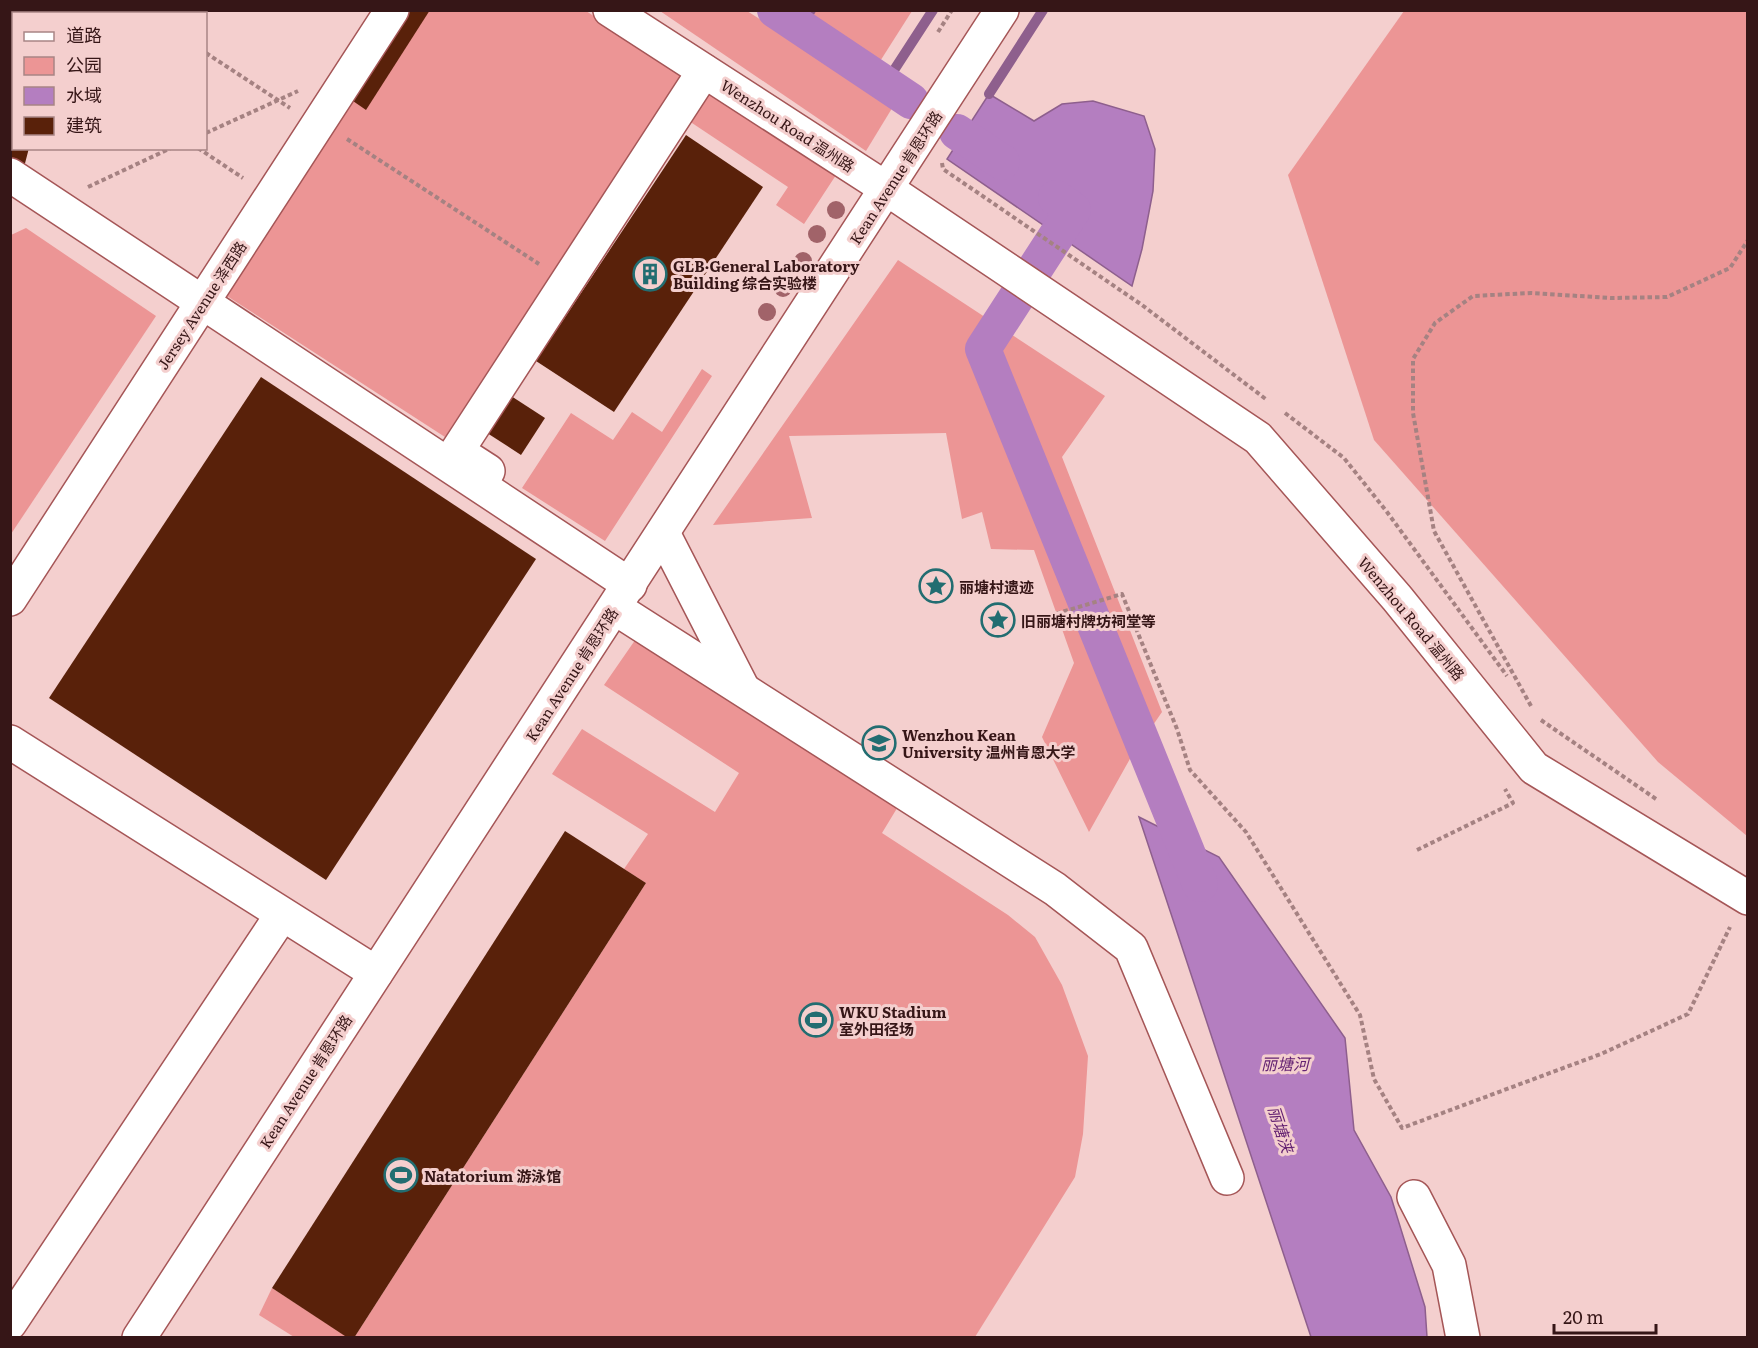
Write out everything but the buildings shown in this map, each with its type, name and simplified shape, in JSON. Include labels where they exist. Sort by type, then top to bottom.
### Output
[{"type":"street","name":"Jersey Avenue 泽西路","points":[[10,599],[392,10]]},
{"type":"street","name":"Wenzhou Road 温州路","points":[[610,10],[887,189],[1258,438],[1397,598],[1534,768],[1740,910]]},
{"type":"street","name":"Kean Avenue 肯恩环路","points":[[139,1338],[1002,10]]},
{"type":"street","points":[[457,452],[704,71]]},
{"type":"street","points":[[10,175],[208,295],[457,452],[628,587],[744,690],[1055,889],[1131,948],[1227,1178]]},
{"type":"street","points":[[208,295],[628,587]]},
{"type":"street","points":[[663,534],[744,690]]},
{"type":"street","points":[[10,742],[371,979]]},
{"type":"street","points":[[10,764],[273,928],[371,979]]},
{"type":"street","points":[[10,1323],[273,928]]},
{"type":"street","points":[[1414,1197],[1449,1265],[1463,1338]]},
{"type":"path","points":[[141,10],[146,12]]},
{"type":"path","points":[[938,32],[952,10]]},
{"type":"path","points":[[207,54],[566,282]]},
{"type":"path","points":[[207,133],[300,90]]},
{"type":"path","points":[[201,150],[272,198]]},
{"type":"path","points":[[997,206],[1112,284],[1270,402]]},
{"type":"path","points":[[1280,410],[1344,458],[1531,707],[1434,531],[1413,413],[1413,359],[1435,323],[1473,296],[1532,293],[1611,298],[1667,297],[1730,268],[1748,240]]},
{"type":"path","points":[[1042,618],[1122,594],[1177,729],[1190,770],[1246,832],[1360,1015],[1374,1079],[1402,1128],[1600,1054],[1688,1014],[1740,910]]},
{"type":"path","points":[[1537,717],[1661,803]]},
{"type":"path","points":[[1418,850],[1513,803],[1503,786]]},
{"type":"green space","points":[[393,11],[586,11],[682,73],[445,437],[213,287]]},
{"type":"green space","points":[[660,11],[747,11],[894,105],[866,151]]},
{"type":"green space","points":[[795,11],[912,11],[877,66]]},
{"type":"green space","points":[[1404,11],[1747,11],[1747,836],[1658,762],[1374,440],[1288,175]]},
{"type":"green space","points":[[711,88],[838,172],[804,224],[776,205],[788,187],[689,121]]},
{"type":"green space","points":[[26,228],[156,316],[11,534],[11,235]]},
{"type":"green space","points":[[898,260],[1105,396],[1062,457],[1162,712],[1131,757],[1089,832],[1042,737],[1074,663],[1034,550],[991,549],[982,512],[962,519],[946,433],[789,436],[812,518],[713,525]]},
{"type":"green space","points":[[702,369],[712,376],[605,541],[522,488],[571,413],[613,440],[632,412],[662,432]]},
{"type":"green space","name":"WKU Stadium 室外田径场","points":[[640,633],[902,800],[882,833],[1008,915],[1035,937],[1062,985],[1088,1056],[1083,1134],[1075,1177],[975,1337],[354,1338],[646,883],[624,869],[648,834],[552,774],[582,729],[715,812],[739,773],[604,685]]},
{"type":"green space","points":[[272,1288],[348,1337],[294,1337],[259,1315]]},
{"type":"water","points":[[989,94],[1034,121],[1062,104],[1093,101],[1144,116],[1155,149],[1153,191],[1132,286],[947,159]]},
{"type":"water","name":"丽塘河","points":[[1139,817],[1219,857],[1345,1038],[1354,1130],[1391,1197],[1425,1307],[1427,1337],[1311,1337]]},
{"type":"waterway","points":[[775,10],[911,101]]},
{"type":"waterway","points":[[800,27],[811,10]]},
{"type":"waterway","points":[[885,84],[933,10]]},
{"type":"waterway","points":[[989,94],[1043,10]]},
{"type":"waterway","points":[[957,132],[1002,162]]},
{"type":"waterway","points":[[1056,198],[1073,210],[983,349],[1200,884]]},
{"type":"place","name":"GLB·General Laboratory Building 综合实验楼","points":[[650,274]]},
{"type":"place","name":"丽塘村遗迹","points":[[936,586]]},
{"type":"place","name":"旧丽塘村牌坊祠堂等","points":[[998,620]]},
{"type":"place","name":"Wenzhou Kean University 温州肯恩大学","points":[[879,743]]},
{"type":"place","name":"WKU Stadium 室外田径场","points":[[816,1020]]},
{"type":"place","name":"Natatorium 游泳馆","points":[[401,1175]]},
{"type":"water label","name":"丽塘浃","points":[[1282,1129]]}]
